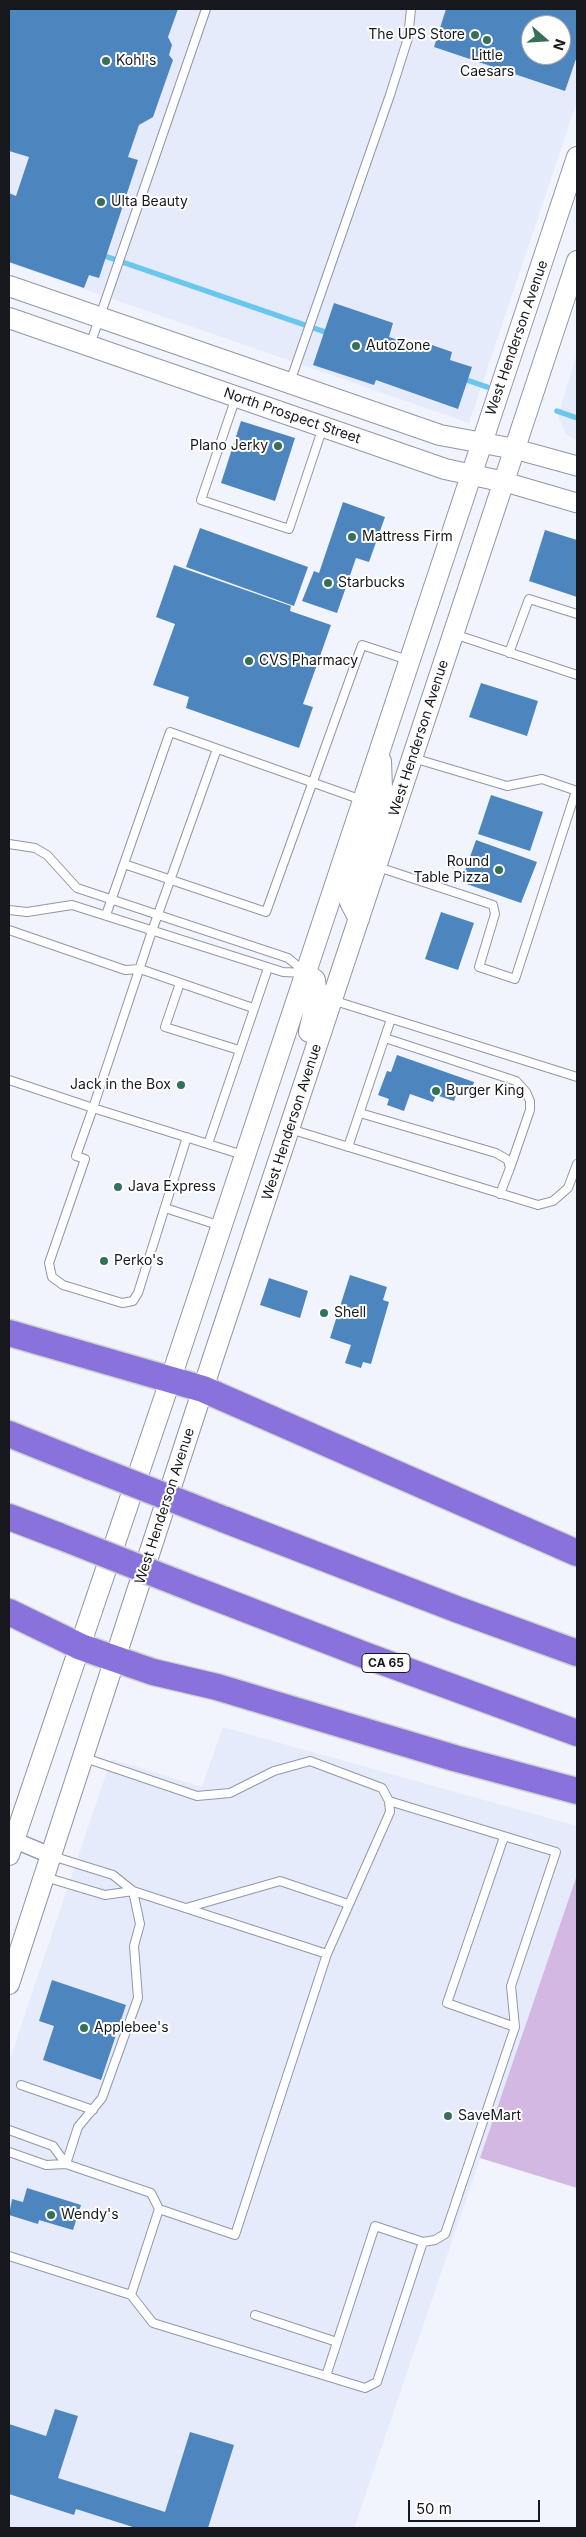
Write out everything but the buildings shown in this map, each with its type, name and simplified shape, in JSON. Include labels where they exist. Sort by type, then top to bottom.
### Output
[{"type":"highway","points":[[9,1333],[171,1378],[203,1389],[577,1553]]},
{"type":"highway","points":[[9,1434],[456,1609],[577,1653]]},
{"type":"highway","name":"CA 65","points":[[9,1517],[367,1656],[577,1733]]},
{"type":"highway","points":[[9,1612],[81,1647],[153,1672],[226,1690],[454,1758],[577,1791]]},
{"type":"main road","name":"West Henderson Avenue","points":[[10,1845],[81,1647],[577,157]]},
{"type":"main road","name":"West Henderson Avenue","points":[[9,1984],[45,1878],[114,1658],[577,261]]},
{"type":"main road","points":[[9,286],[440,436],[481,445],[515,449]]},
{"type":"main road","name":"North Prospect Street","points":[[9,318],[323,427],[471,476],[504,482]]},
{"type":"main road","points":[[359,919],[350,902],[354,880],[377,812],[382,790],[381,749]]},
{"type":"main road","points":[[289,1129],[280,1110],[312,1022],[317,997],[315,980],[306,973]]},
{"type":"street","points":[[515,449],[577,466]]},
{"type":"street","name":"North Prospect Street","points":[[504,482],[577,503]]},
{"type":"street","points":[[10,1845],[52,1856]]},
{"type":"lane","points":[[89,347],[206,9]]},
{"type":"lane","points":[[290,384],[390,95],[408,38],[411,9]]},
{"type":"lane","points":[[236,397],[201,500],[288,529],[323,427]]},
{"type":"lane","points":[[509,653],[529,599],[577,614]]},
{"type":"lane","points":[[454,634],[577,675]]},
{"type":"lane","points":[[124,864],[266,912],[311,782],[362,645],[410,661]]},
{"type":"lane","points":[[106,915],[170,732],[363,801]]},
{"type":"lane","points":[[187,1137],[138,1293],[133,1301],[122,1303],[63,1285],[52,1277],[50,1263],[85,1159],[76,1156],[152,931],[217,749]]},
{"type":"lane","points":[[376,866],[493,905],[495,914],[479,967],[514,979],[576,791],[542,779],[507,786],[413,758]]},
{"type":"lane","points":[[9,844],[35,848],[47,855],[77,888],[288,958],[306,973]]},
{"type":"lane","points":[[9,910],[27,912],[72,905],[268,968],[283,972],[306,973]]},
{"type":"lane","points":[[9,930],[125,970],[140,969],[253,1008]]},
{"type":"lane","points":[[208,1144],[268,968]]},
{"type":"lane","points":[[180,983],[165,1027],[239,1050]]},
{"type":"lane","points":[[332,1000],[577,1077]]},
{"type":"lane","points":[[348,1147],[391,1019]]},
{"type":"lane","points":[[385,1038],[516,1081],[521,1086],[530,1101],[530,1110],[500,1194]]},
{"type":"lane","points":[[9,1080],[245,1156]]},
{"type":"lane","points":[[360,1113],[496,1153],[508,1160],[510,1168]]},
{"type":"lane","points":[[289,1129],[538,1205],[553,1201],[568,1188],[577,1164]]},
{"type":"lane","points":[[165,1208],[221,1226]]},
{"type":"lane","points":[[9,2152],[46,2165],[66,2164],[151,2194],[160,2209],[235,2235],[327,1954],[390,1812],[389,1801],[382,1788],[310,1761],[274,1771],[230,1793],[197,1796],[83,1758]]},
{"type":"lane","points":[[326,2376],[375,2226],[424,2242],[435,2240],[445,2234],[515,2027],[511,1986],[556,1852],[389,1801]]},
{"type":"lane","points":[[504,1836],[446,2003],[515,2027]]},
{"type":"lane","points":[[52,1856],[113,1875],[133,1891],[327,1954]]},
{"type":"lane","points":[[45,1878],[105,1895],[133,1891]]},
{"type":"lane","points":[[186,1908],[280,1881],[348,1904]]},
{"type":"lane","points":[[66,2164],[78,2127],[102,2098],[138,1998],[134,1946],[140,1924],[133,1891]]},
{"type":"lane","points":[[21,2085],[93,2110]]},
{"type":"lane","points":[[9,2130],[53,2146],[66,2164]]},
{"type":"lane","points":[[131,2295],[160,2209]]},
{"type":"lane","points":[[9,2256],[131,2295],[153,2323],[365,2388],[377,2382],[424,2242]]},
{"type":"lane","points":[[255,2315],[337,2342]]},
{"type":"shaded area","points":[[9,9],[577,9],[577,101],[469,423],[9,263]]},
{"type":"shaded area","points":[[577,353],[577,441],[566,434],[558,416]]},
{"type":"shaded area","points":[[223,1727],[577,1826],[577,1875],[354,2528],[9,2528],[9,2062],[111,1759],[202,1787]]},
{"type":"shaded area","points":[[577,1875],[577,2188],[480,2158]]},
{"type":"waterway","points":[[99,254],[331,334]]},
{"type":"waterway","points":[[461,378],[487,387]]},
{"type":"waterway","points":[[557,411],[577,418]]},
{"type":"place","name":"The UPS Store","points":[[475,35]]},
{"type":"place","name":"Little Caesars","points":[[487,40]]},
{"type":"place","name":"Kohl's","points":[[106,61]]},
{"type":"place","name":"Ulta Beauty","points":[[101,202]]},
{"type":"place","name":"AutoZone","points":[[356,346]]},
{"type":"place","name":"Plano Jerky","points":[[278,446]]},
{"type":"place","name":"Mattress Firm","points":[[352,537]]},
{"type":"place","name":"Starbucks","points":[[328,583]]},
{"type":"place","name":"CVS Pharmacy","points":[[249,661]]},
{"type":"place","name":"Round Table Pizza","points":[[499,870]]},
{"type":"place","name":"Jack in the Box","points":[[181,1085]]},
{"type":"place","name":"Burger King","points":[[436,1091]]},
{"type":"place","name":"Java Express","points":[[118,1187]]},
{"type":"place","name":"Perko's","points":[[104,1261]]},
{"type":"place","name":"Shell","points":[[324,1313]]},
{"type":"place","name":"Applebee's","points":[[84,2028]]},
{"type":"place","name":"SaveMart","points":[[448,2116]]},
{"type":"place","name":"Wendy's","points":[[51,2215]]}]
